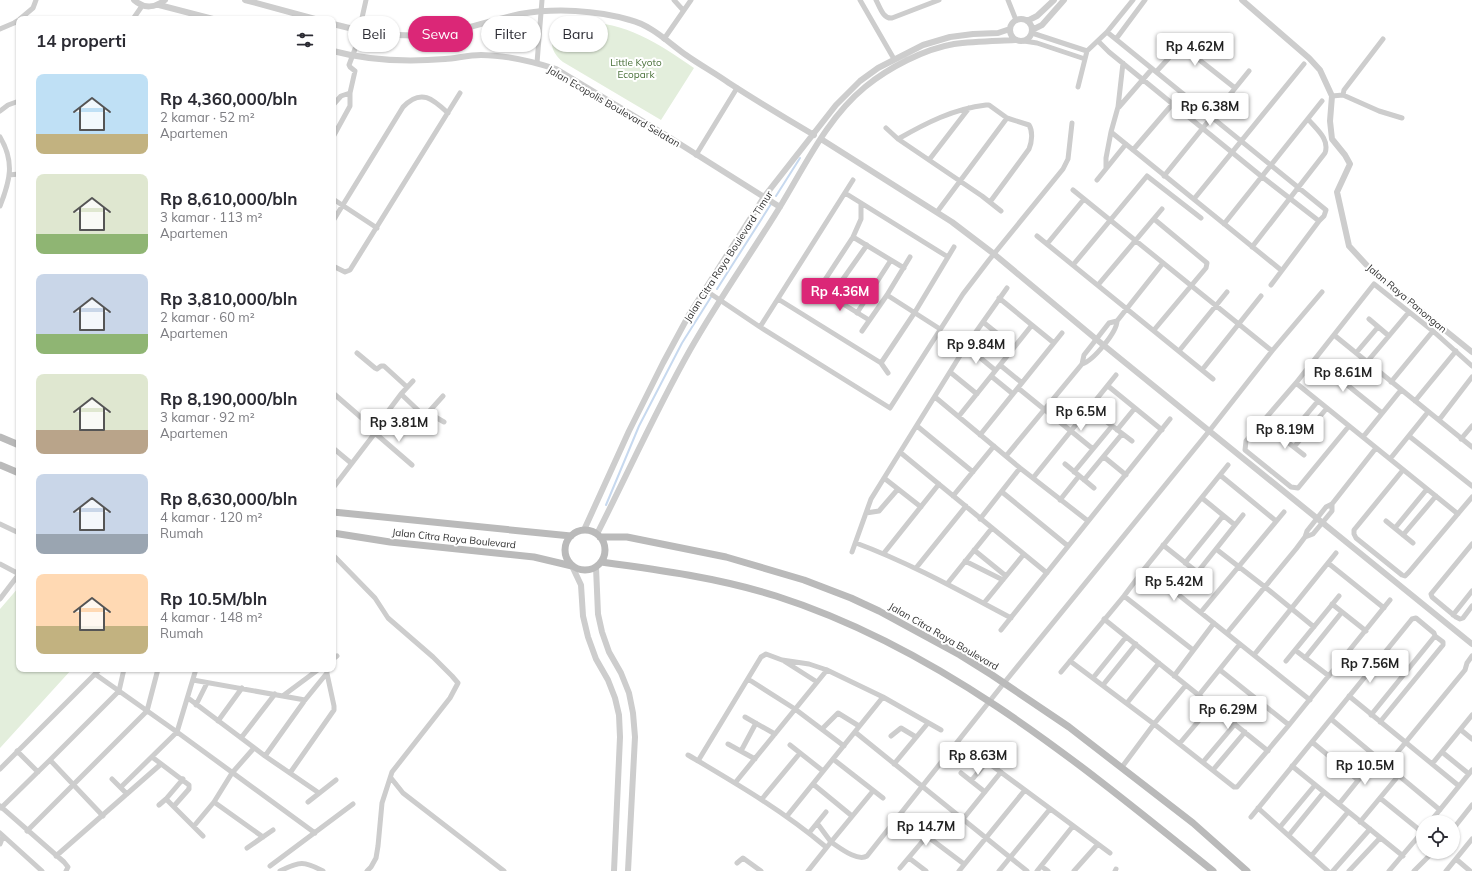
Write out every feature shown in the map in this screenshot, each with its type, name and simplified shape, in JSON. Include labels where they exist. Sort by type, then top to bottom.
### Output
[{"type":"main road","points":[[0,438],[16,444]]},
{"type":"main road","points":[[0,465],[16,473]]},
{"type":"main road","name":"Jalan Citra Raya Boulevard","points":[[336,512],[571,536]]},
{"type":"main road","points":[[598,564],[603,557],[604,546],[598,536],[591,531],[584,530],[571,536],[565,548],[565,555],[572,566],[578,569],[584,570],[598,564],[683,574],[739,586],[803,606],[877,637],[968,687],[1122,797],[1212,871]]},
{"type":"main road","name":"Jalan Citra Raya Boulevard","points":[[336,533],[390,542],[534,557],[572,566]]},
{"type":"main road","name":"Jalan Citra Raya Boulevard","points":[[598,536],[627,537],[717,556],[794,577],[851,598],[899,621],[960,655],[1069,727],[1122,767],[1247,871]]},
{"type":"street","points":[[23,16],[33,8],[36,0]]},
{"type":"street","points":[[134,0],[142,6],[151,7],[159,5],[165,0]]},
{"type":"street","points":[[245,0],[304,16]]},
{"type":"street","points":[[363,16],[366,0]]},
{"type":"street","points":[[537,63],[542,0]]},
{"type":"street","points":[[674,0],[683,10]]},
{"type":"street","points":[[664,39],[691,0]]},
{"type":"street","points":[[860,0],[894,59]]},
{"type":"street","points":[[876,0],[885,16],[888,18],[892,18],[939,0]]},
{"type":"street","points":[[1008,0],[1016,20]]},
{"type":"street","points":[[1027,21],[1037,16],[1054,0]]},
{"type":"street","points":[[1024,41],[1029,38],[1032,31],[1042,24],[1064,0]]},
{"type":"street","points":[[1078,87],[1087,51],[1107,32],[1133,0]]},
{"type":"street","points":[[1116,39],[1145,0]]},
{"type":"street","name":"Jalan Raya Panongan","points":[[1242,0],[1309,58],[1320,70],[1332,96],[1330,121],[1332,139],[1345,154],[1350,164],[1336,192],[1346,230],[1347,244],[1372,272],[1472,352]]},
{"type":"street","points":[[159,5],[201,16]]},
{"type":"street","points":[[135,16],[142,6]]},
{"type":"street","points":[[400,35],[447,33],[520,14],[541,12],[563,11],[596,13],[632,20],[646,26],[736,90],[814,135]]},
{"type":"street","points":[[1032,31],[1030,23],[1023,19],[1016,20],[1010,29],[1011,35],[1015,40],[1036,43],[1085,59]]},
{"type":"street","points":[[0,29],[16,21]]},
{"type":"street","points":[[336,25],[348,27]]},
{"type":"street","name":"Jalan Citra Raya Boulevard Timur","points":[[584,530],[629,431],[663,362],[706,291],[766,198],[814,135],[822,122],[847,93],[860,81],[894,59],[923,45],[950,37],[998,33],[1010,29]]},
{"type":"street","points":[[1032,31],[1087,51]]},
{"type":"street","points":[[1107,32],[1326,210],[1324,216],[1281,270],[1271,285]]},
{"type":"street","points":[[1343,95],[1344,90],[1383,39]]},
{"type":"street","name":"Jalan Citra Raya Boulevard Timur","points":[[598,536],[660,406],[718,298],[780,207],[821,139],[842,110],[857,95],[883,74],[897,65],[926,52],[952,44],[1015,40]]},
{"type":"street","points":[[1098,41],[1202,128],[1319,221]]},
{"type":"street","points":[[1118,107],[1143,79],[1178,48],[1183,47],[1235,88]]},
{"type":"street","name":"Jalan Ecopolis Boulevard Selatan","points":[[336,52],[384,61],[446,59],[480,55],[508,57],[537,63],[556,69],[780,207]]},
{"type":"street","points":[[336,132],[350,106],[350,93],[355,71],[349,65],[354,52]]},
{"type":"street","points":[[1106,168],[1106,158],[1111,132],[1118,107],[1123,63]]},
{"type":"street","points":[[1194,199],[1304,64]]},
{"type":"street","points":[[1164,176],[1249,71]]},
{"type":"street","points":[[696,154],[736,90]]},
{"type":"street","points":[[336,102],[341,96],[350,93]]},
{"type":"street","points":[[336,268],[345,272],[350,270],[460,93]]},
{"type":"street","points":[[1134,150],[1182,93]]},
{"type":"street","points":[[1332,96],[1343,95],[1402,118]]},
{"type":"street","points":[[336,216],[402,107],[406,103],[422,97],[430,98],[448,113]]},
{"type":"street","points":[[0,111],[8,105],[16,102]]},
{"type":"street","points":[[1224,224],[1261,176],[1322,102]]},
{"type":"street","points":[[898,139],[926,123],[947,114],[988,105],[1007,118],[1030,126],[1031,145],[990,202]]},
{"type":"street","points":[[929,160],[969,108]]},
{"type":"street","points":[[937,212],[1007,118]]},
{"type":"street","points":[[1252,247],[1300,188],[1326,151],[1325,141],[1322,135],[1308,120]]},
{"type":"street","points":[[706,291],[760,327],[890,408],[963,294],[1063,169],[1068,159],[1072,123]]},
{"type":"street","points":[[886,128],[898,139],[1001,211]]},
{"type":"street","points":[[1111,132],[1281,270]]},
{"type":"street","points":[[0,137],[5,145],[8,155],[9,175],[8,186],[0,206]]},
{"type":"street","points":[[821,139],[937,212],[994,254],[1101,347],[1317,523],[1472,644]]},
{"type":"street","points":[[1097,180],[1126,144]]},
{"type":"street","points":[[9,175],[16,174]]},
{"type":"street","points":[[1073,265],[1148,175],[1201,218]]},
{"type":"street","points":[[760,327],[853,180]]},
{"type":"street","points":[[1073,190],[1272,351]]},
{"type":"street","points":[[845,193],[948,257]]},
{"type":"street","points":[[1047,244],[1084,199]]},
{"type":"street","points":[[336,201],[377,228]]},
{"type":"street","points":[[813,298],[853,237],[861,219],[861,203]]},
{"type":"street","points":[[1098,285],[1162,209]]},
{"type":"street","points":[[1154,219],[1207,263],[1206,268],[1154,330]]},
{"type":"street","points":[[1037,236],[1213,379]]},
{"type":"street","points":[[853,237],[904,268]]},
{"type":"street","points":[[831,296],[867,245]]},
{"type":"street","points":[[881,363],[915,312],[954,247]]},
{"type":"street","points":[[862,331],[887,295],[910,257]]},
{"type":"street","points":[[857,313],[891,260]]},
{"type":"street","points":[[1082,364],[1090,361],[1117,327],[1117,321],[1163,263]]},
{"type":"street","points":[[1349,426],[1298,488],[1291,488],[1245,450],[1244,445],[1246,441],[1296,383],[1374,284],[1433,331],[1472,366]]},
{"type":"street","points":[[852,552],[871,499],[901,453],[966,346],[1007,288]]},
{"type":"street","points":[[819,289],[869,320]]},
{"type":"street","points":[[1179,351],[1227,292]]},
{"type":"street","points":[[817,823],[830,842],[857,857],[864,858],[1272,351],[1322,292]]},
{"type":"street","points":[[887,295],[940,329]]},
{"type":"street","points":[[1202,370],[1261,296]]},
{"type":"street","points":[[999,298],[1054,344]]},
{"type":"street","points":[[778,299],[881,363],[888,373]]},
{"type":"street","points":[[1367,362],[1409,312]]},
{"type":"street","points":[[1369,319],[1390,336]]},
{"type":"street","points":[[1006,456],[1082,364],[1086,351],[1094,341],[1109,323],[1117,321]]},
{"type":"street","points":[[983,322],[1014,347]]},
{"type":"street","points":[[959,416],[1032,325]]},
{"type":"street","points":[[1356,353],[1378,327]]},
{"type":"street","points":[[1391,382],[1433,331]]},
{"type":"street","points":[[980,434],[1062,333]]},
{"type":"street","points":[[1334,336],[1472,447]]},
{"type":"street","points":[[966,346],[996,370]]},
{"type":"street","points":[[1415,401],[1456,351]]},
{"type":"street","points":[[357,353],[374,368],[377,369],[384,366],[407,387]]},
{"type":"street","points":[[1315,359],[1382,413]]},
{"type":"street","points":[[1000,365],[1022,383]]},
{"type":"street","points":[[950,372],[977,394]]},
{"type":"street","points":[[1033,478],[1116,375]]},
{"type":"street","points":[[991,376],[1013,394]]},
{"type":"street","points":[[1439,420],[1472,377]]},
{"type":"street","points":[[336,484],[401,394],[413,381]]},
{"type":"street","points":[[1296,383],[1458,514]]},
{"type":"street","points":[[1108,386],[1162,430]]},
{"type":"street","points":[[1018,388],[1093,448]]},
{"type":"street","points":[[1363,437],[1401,390]]},
{"type":"street","points":[[401,394],[422,414],[435,416],[444,422]]},
{"type":"street","points":[[336,396],[412,465]]},
{"type":"street","points":[[426,415],[443,396]]},
{"type":"street","points":[[935,397],[1020,468],[1088,521]]},
{"type":"street","points":[[1285,440],[1318,401]]},
{"type":"street","points":[[1117,430],[1135,408]]},
{"type":"street","points":[[1294,447],[1327,408]]},
{"type":"street","points":[[1390,459],[1428,412]]},
{"type":"street","points":[[1103,419],[1132,441]]},
{"type":"street","points":[[1001,630],[1170,419]]},
{"type":"street","points":[[917,426],[973,472]]},
{"type":"street","points":[[1074,472],[1112,426]]},
{"type":"street","points":[[1462,438],[1472,426]]},
{"type":"street","points":[[1276,433],[1304,455]]},
{"type":"street","points":[[1084,480],[1122,434]]},
{"type":"street","points":[[1409,436],[1472,486]]},
{"type":"street","points":[[953,496],[994,446]]},
{"type":"street","points":[[1227,633],[1305,537],[1308,530],[1332,511],[1332,504],[1376,448]]},
{"type":"street","points":[[336,450],[351,463]]},
{"type":"street","points":[[901,453],[1047,573]]},
{"type":"street","points":[[1104,457],[1126,475]]},
{"type":"street","points":[[1064,464],[1094,488]]},
{"type":"street","points":[[1061,672],[1124,596],[1228,465]]},
{"type":"street","points":[[980,519],[1020,468]]},
{"type":"street","points":[[1403,470],[1354,530],[1354,534],[1361,543],[1400,574],[1405,576],[1472,497]]},
{"type":"street","points":[[1220,475],[1276,521]]},
{"type":"street","points":[[1060,500],[1079,476]]},
{"type":"street","points":[[884,478],[921,507]]},
{"type":"street","points":[[884,553],[939,484]]},
{"type":"street","points":[[866,513],[879,511],[898,489]]},
{"type":"street","points":[[1395,528],[1427,489]]},
{"type":"street","points":[[1002,492],[1068,546]]},
{"type":"street","points":[[1403,535],[1436,496]]},
{"type":"street","points":[[1202,498],[1235,525]]},
{"type":"street","points":[[916,568],[966,506]]},
{"type":"street","points":[[1201,612],[1284,512]]},
{"type":"street","points":[[1185,563],[1223,516]]},
{"type":"street","points":[[1189,583],[1243,516]]},
{"type":"street","points":[[1386,521],[1414,543]]},
{"type":"street","points":[[1305,537],[1313,534],[1317,523]]},
{"type":"street","points":[[0,524],[16,532]]},
{"type":"street","points":[[948,584],[992,528]]},
{"type":"street","points":[[856,543],[884,553],[916,568],[1011,618]]},
{"type":"street","points":[[1472,544],[1431,594],[1432,597],[1453,615],[1461,619],[1472,606]]},
{"type":"street","points":[[1164,545],[1197,572]]},
{"type":"street","points":[[1216,549],[1314,627]]},
{"type":"street","points":[[974,550],[1004,578]]},
{"type":"street","points":[[1254,655],[1336,553]]},
{"type":"street","points":[[984,603],[1024,554]]},
{"type":"street","points":[[336,558],[378,602],[388,618],[433,657],[458,683],[450,698],[392,772],[382,803],[376,858],[367,871]]},
{"type":"street","points":[[965,561],[1004,578]]},
{"type":"street","points":[[1328,563],[1384,608]]},
{"type":"street","points":[[0,564],[16,572]]},
{"type":"street","points":[[598,564],[598,614],[602,632],[609,652],[621,673],[629,693],[633,712],[635,736],[628,871]]},
{"type":"street","points":[[572,566],[581,585],[583,616],[588,636],[596,659],[608,680],[615,698],[619,715],[620,737],[614,871]]},
{"type":"street","points":[[1145,568],[1310,700]]},
{"type":"street","points":[[0,599],[16,578]]},
{"type":"street","points":[[1453,615],[1472,591]]},
{"type":"street","points":[[1124,596],[1193,650]]},
{"type":"street","points":[[1286,661],[1339,596]]},
{"type":"street","points":[[1070,661],[1180,743],[1234,787],[1237,787],[1310,700],[1390,600]]},
{"type":"street","points":[[1332,604],[1366,631]]},
{"type":"street","points":[[1305,658],[1342,612]]},
{"type":"street","points":[[1251,817],[1414,617],[1434,632],[1435,636],[1443,642],[1443,645],[1380,722]]},
{"type":"street","points":[[1104,619],[1268,751]]},
{"type":"street","points":[[1174,676],[1214,623]]},
{"type":"street","points":[[1371,714],[1435,636]]},
{"type":"street","points":[[1093,678],[1126,637]]},
{"type":"street","points":[[1103,685],[1136,644]]},
{"type":"street","points":[[1199,695],[1240,644]]},
{"type":"street","points":[[1295,650],[1329,676]]},
{"type":"street","points":[[698,761],[748,679],[763,656],[766,654],[782,660],[817,682]]},
{"type":"street","points":[[1387,765],[1465,670],[1470,658]]},
{"type":"street","points":[[782,660],[809,664],[827,670],[883,697],[941,730]]},
{"type":"street","points":[[1127,703],[1159,663]]},
{"type":"street","points":[[1465,670],[1472,668]]},
{"type":"street","points":[[735,783],[827,670]]},
{"type":"street","points":[[1220,670],[1289,725]]},
{"type":"street","points":[[66,871],[68,867],[1,807],[119,691],[123,672]]},
{"type":"street","points":[[27,831],[147,711],[157,672]]},
{"type":"street","points":[[121,787],[177,732],[195,672]]},
{"type":"street","points":[[284,696],[315,672]]},
{"type":"street","points":[[265,756],[325,672]]},
{"type":"street","points":[[290,773],[334,710],[326,672]]},
{"type":"street","points":[[0,769],[95,674],[315,833]]},
{"type":"street","points":[[748,679],[795,709],[844,746]]},
{"type":"street","points":[[193,680],[305,700]]},
{"type":"street","points":[[196,705],[207,683]]},
{"type":"street","points":[[1122,767],[1154,724],[1186,685]]},
{"type":"street","points":[[218,721],[242,688]]},
{"type":"street","points":[[241,738],[275,694]]},
{"type":"street","points":[[1349,696],[1459,786]]},
{"type":"street","points":[[787,816],[883,697]]},
{"type":"street","points":[[188,698],[265,756],[319,792]]},
{"type":"street","points":[[1180,743],[1212,705]]},
{"type":"street","points":[[822,728],[838,713],[859,726]]},
{"type":"street","points":[[1432,764],[1472,715]]},
{"type":"street","points":[[745,717],[775,734]]},
{"type":"street","points":[[1331,719],[1440,810]]},
{"type":"street","points":[[741,751],[756,723]]},
{"type":"street","points":[[894,764],[928,723]]},
{"type":"street","points":[[1203,762],[1235,724]]},
{"type":"street","points":[[891,736],[901,728],[916,737]]},
{"type":"street","points":[[1460,730],[1472,739]]},
{"type":"street","points":[[855,732],[1027,871]]},
{"type":"street","points":[[1213,770],[1245,732]]},
{"type":"street","points":[[1312,742],[1358,780]]},
{"type":"street","points":[[728,744],[755,759]]},
{"type":"street","points":[[790,745],[823,771]]},
{"type":"street","points":[[194,826],[214,802],[232,773],[254,748]]},
{"type":"street","points":[[17,751],[38,772]]},
{"type":"street","points":[[762,799],[800,752]]},
{"type":"street","points":[[1436,815],[1470,772],[1442,752]]},
{"type":"street","points":[[971,781],[994,754]]},
{"type":"street","points":[[688,755],[762,799],[787,816],[826,847]]},
{"type":"street","points":[[152,757],[189,784],[190,788],[174,806]]},
{"type":"street","points":[[1339,804],[1377,757]]},
{"type":"street","points":[[833,759],[872,791],[883,798]]},
{"type":"street","points":[[50,760],[103,816]]},
{"type":"street","points":[[987,762],[1110,853]]},
{"type":"street","points":[[56,856],[161,764]]},
{"type":"street","points":[[1292,766],[1403,856]]},
{"type":"street","points":[[963,819],[1000,772]]},
{"type":"street","points":[[961,773],[985,792]]},
{"type":"street","points":[[1360,822],[1399,775]]},
{"type":"street","points":[[391,778],[404,793],[504,871]]},
{"type":"street","points":[[112,779],[127,794]]},
{"type":"street","points":[[159,805],[183,779]]},
{"type":"street","points":[[308,802],[336,780]]},
{"type":"street","points":[[813,784],[852,816]]},
{"type":"street","points":[[1280,827],[1315,785]]},
{"type":"street","points":[[959,871],[1025,790]]},
{"type":"street","points":[[808,871],[872,791]]},
{"type":"street","points":[[1289,835],[1324,792]]},
{"type":"street","points":[[1380,798],[1416,827]]},
{"type":"street","points":[[166,799],[204,836]]},
{"type":"street","points":[[214,802],[263,837]]},
{"type":"street","points":[[270,866],[353,804]]},
{"type":"street","points":[[1460,820],[1472,805]]},
{"type":"street","points":[[1258,808],[1328,871]]},
{"type":"street","points":[[999,871],[1050,809]]},
{"type":"street","points":[[809,833],[826,812]]},
{"type":"street","points":[[1312,855],[1348,812]]},
{"type":"street","points":[[899,815],[964,864]]},
{"type":"street","points":[[1037,871],[1073,826]]},
{"type":"street","points":[[1333,871],[1370,829]]},
{"type":"street","points":[[247,848],[274,830]]},
{"type":"street","points":[[0,844],[2,834]]},
{"type":"street","points":[[2,834],[42,871]]},
{"type":"street","points":[[900,868],[927,836]]},
{"type":"street","points":[[1349,871],[1380,838]]},
{"type":"street","points":[[1460,854],[1472,839]]},
{"type":"street","points":[[1389,871],[1416,840]]},
{"type":"street","points":[[1074,871],[1098,844]]},
{"type":"street","points":[[737,863],[743,858],[761,871]]},
{"type":"street","points":[[909,858],[926,871]]},
{"type":"street","points":[[1414,871],[1426,859]]},
{"type":"street","points":[[1446,871],[1456,859],[1470,871]]},
{"type":"street","points":[[280,871],[289,866],[305,863],[323,871]]},
{"type":"street","points":[[1041,866],[1048,871]]},
{"type":"green space","name":"Little Kyoto Ecopark","points":[[608,25],[625,29],[653,42],[694,68],[661,120],[563,62],[555,52],[608,52]]},
{"type":"green space","points":[[16,590],[16,672],[69,672],[0,748],[0,609]]},
{"type":"waterway","points":[[776,196],[800,158]]},
{"type":"waterway","points":[[717,289],[771,204]]},
{"type":"waterway","points":[[606,505],[639,426],[682,343],[711,297]]}]
